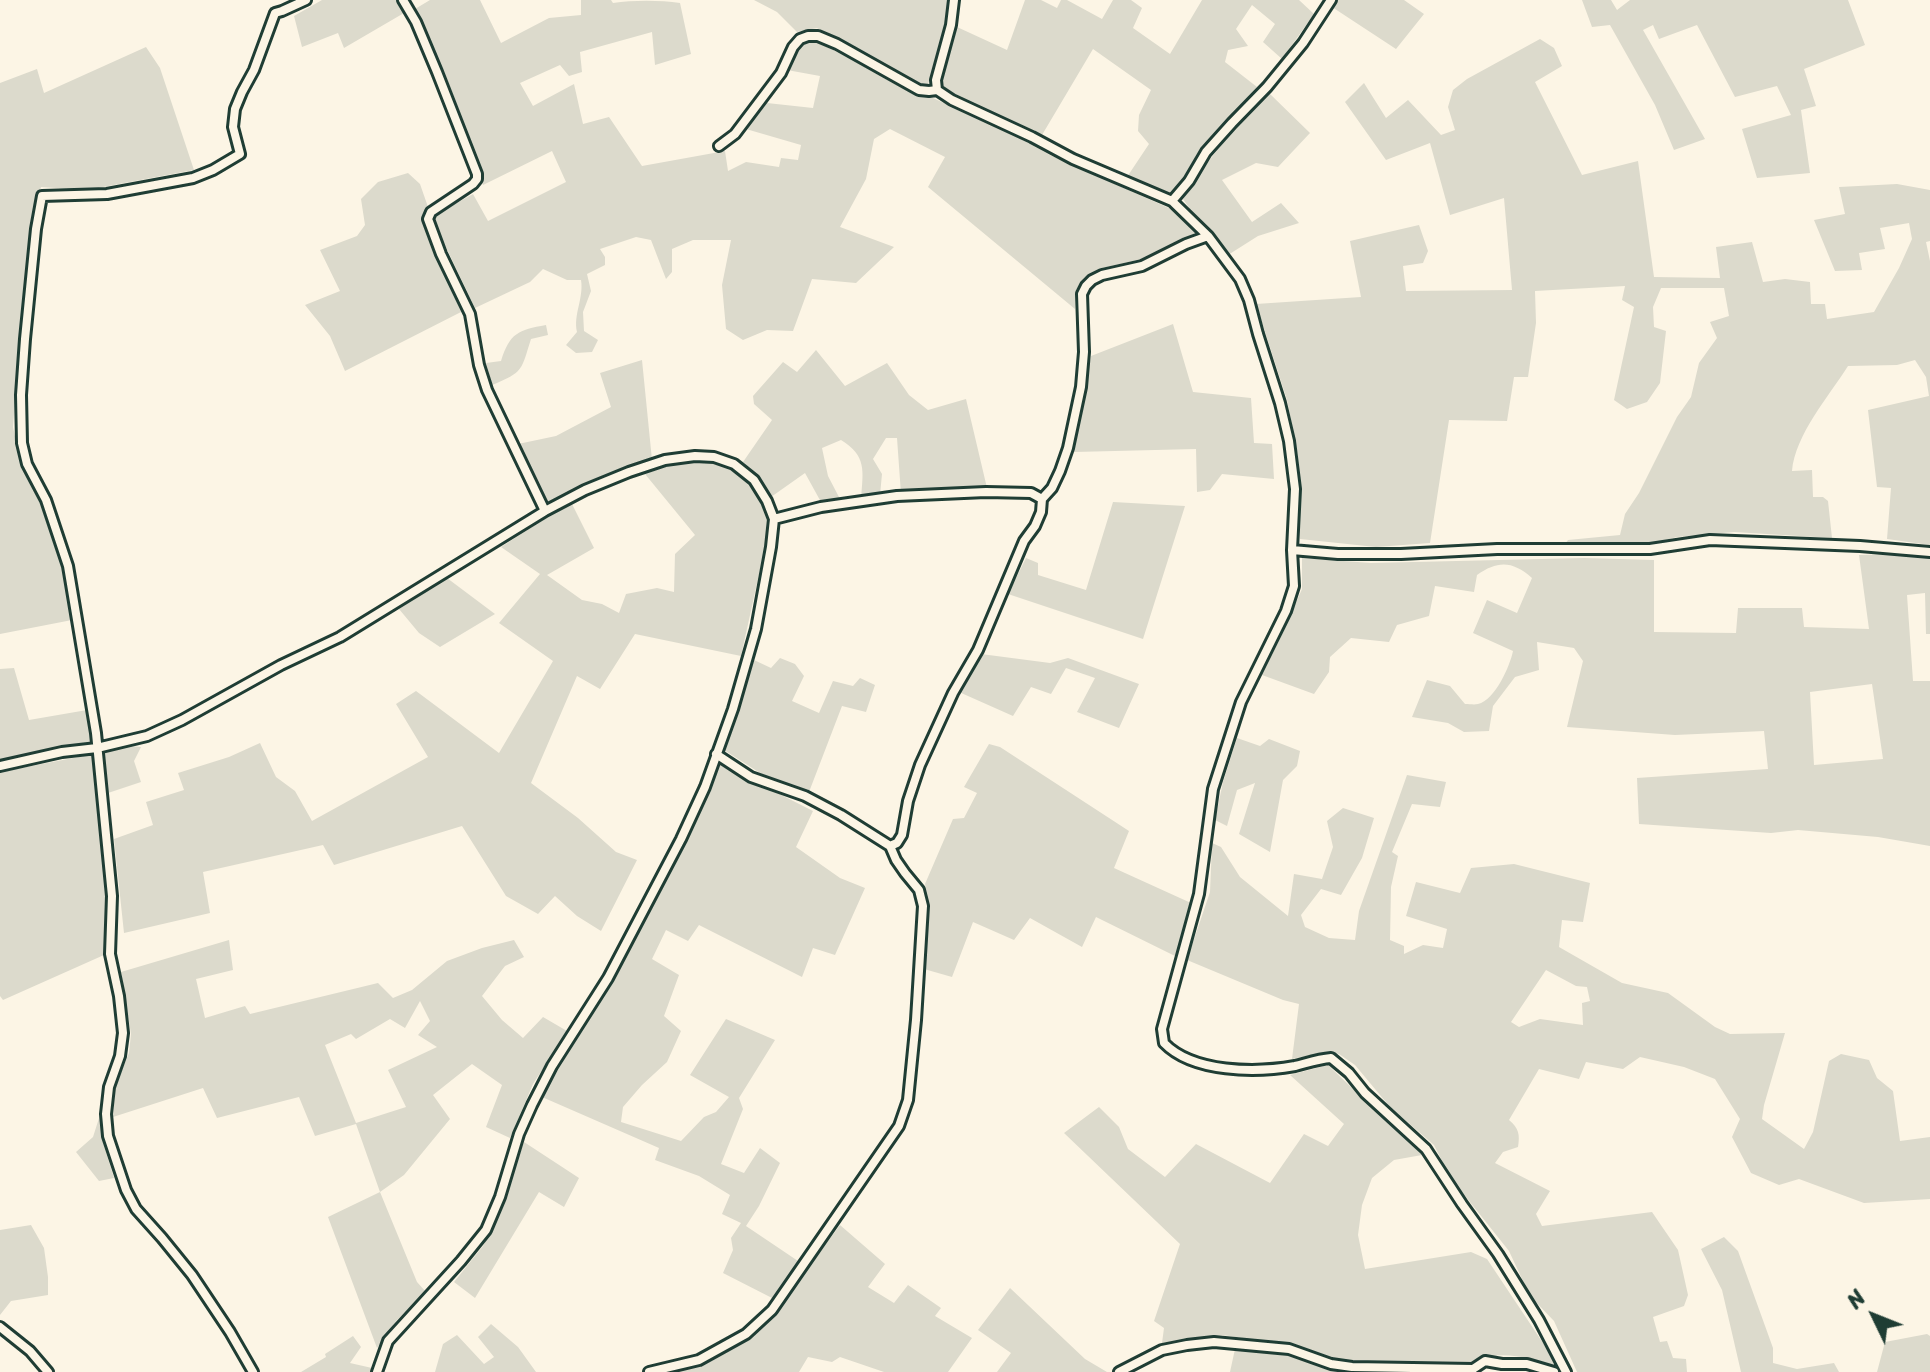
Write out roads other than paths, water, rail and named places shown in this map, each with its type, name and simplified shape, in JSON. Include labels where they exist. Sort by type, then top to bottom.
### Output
[{"type":"street","points":[[253,1372],[192,1275],[136,1209],[126,1190],[108,1136],[106,1114],[109,1087],[120,1056],[123,1033],[110,954],[112,896],[90,687],[68,566],[46,500],[27,464],[22,443],[21,395],[36,229],[42,196],[107,194],[193,178],[240,154],[233,127],[235,109],[254,70],[275,13],[306,0]]},
{"type":"street","points":[[403,0],[416,22],[477,174],[473,184],[431,212],[428,219],[470,314],[487,390],[545,511]]},
{"type":"street","points":[[937,90],[936,80],[951,25],[954,0]]},
{"type":"street","points":[[1172,201],[1189,181],[1206,152],[1303,43],[1331,0]]},
{"type":"street","points":[[719,146],[735,134],[781,73],[800,39],[818,36],[919,90],[937,90],[1073,159],[1172,201],[1208,236],[1240,279],[1249,300],[1289,441],[1295,489],[1294,586],[1286,611],[1241,702],[1213,789],[1199,894],[1162,1038],[1176,1053],[1208,1066],[1249,1070],[1294,1066],[1331,1058],[1338,1062],[1365,1093],[1426,1149],[1498,1254],[1539,1320],[1566,1372]]},
{"type":"street","points":[[890,846],[897,843],[902,835],[908,801],[920,765],[953,693],[978,650],[1024,541],[1035,526],[1042,499],[1052,488],[1060,471],[1075,416],[1084,352],[1082,294],[1086,286],[1102,275],[1142,266],[1208,236]]},
{"type":"street","points":[[0,766],[147,736],[340,637],[545,511],[629,472],[665,460],[714,457],[734,464],[754,480],[774,519],[771,547],[756,629],[733,709],[705,787],[608,978],[552,1066],[532,1105],[486,1230],[388,1341],[377,1372]]},
{"type":"street","points":[[774,519],[821,507],[897,496],[986,492],[1031,493],[1042,499]]},
{"type":"street","points":[[1292,550],[1338,554],[1512,548],[1650,549],[1710,540],[1895,547],[1930,552]]},
{"type":"street","points":[[649,1372],[699,1360],[746,1334],[772,1310],[899,1126],[908,1100],[923,906],[919,890],[896,860],[890,846],[841,815],[805,796],[751,777],[716,754]]},
{"type":"street","points":[[0,1327],[30,1351],[48,1372]]},
{"type":"street","points":[[1119,1372],[1162,1350],[1214,1342],[1289,1349],[1331,1364],[1352,1367],[1473,1369],[1485,1361],[1527,1364],[1554,1372]]}]
